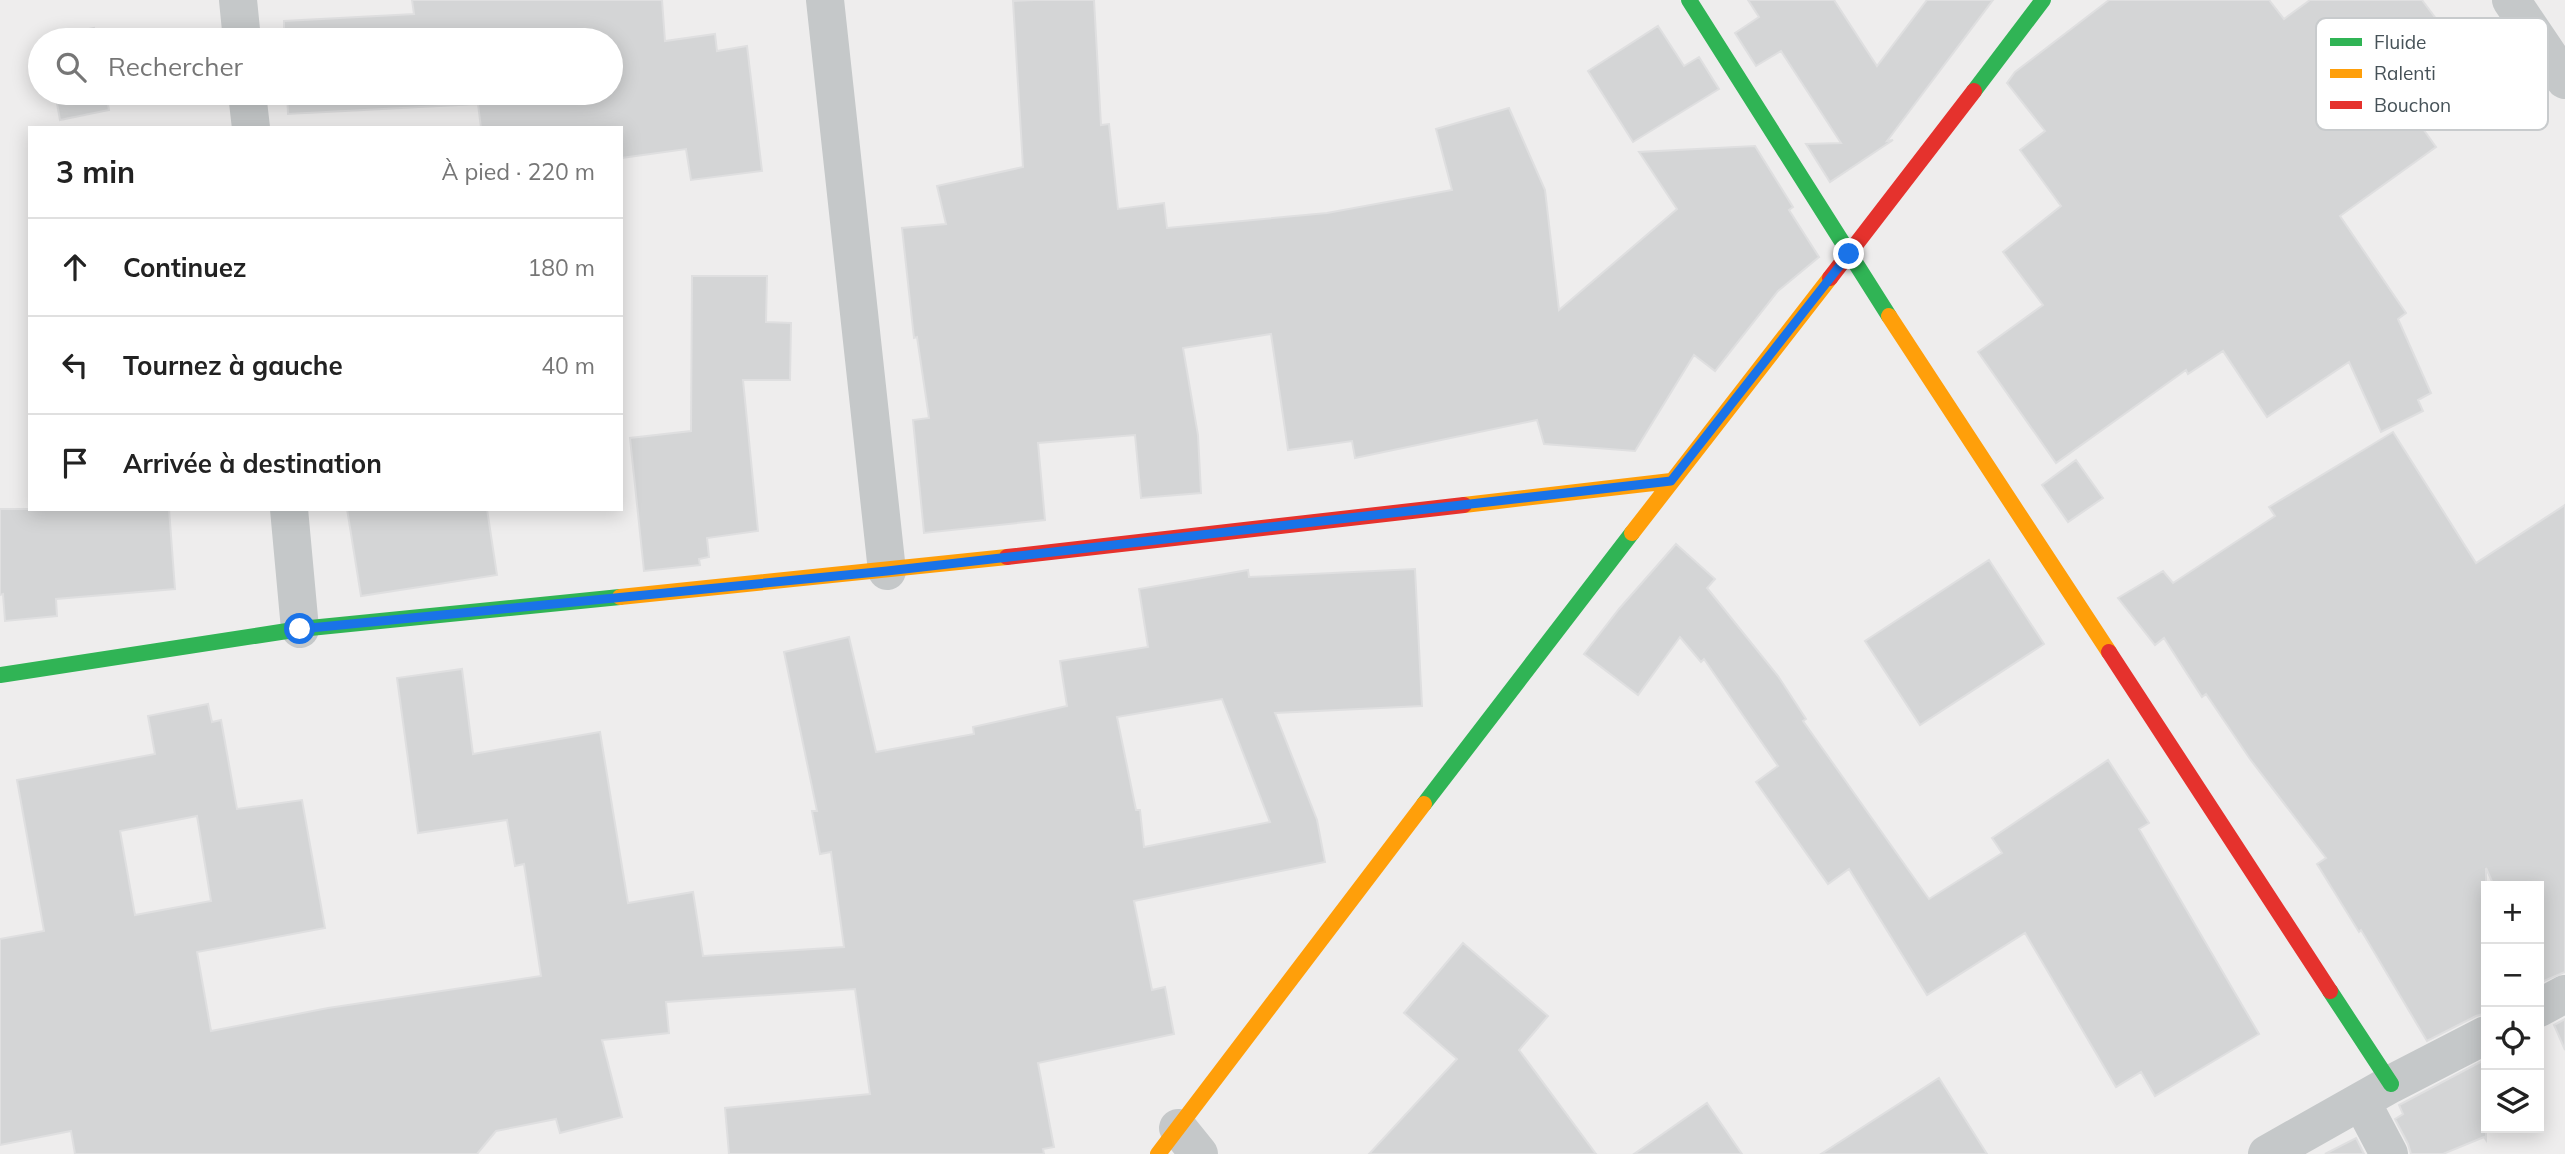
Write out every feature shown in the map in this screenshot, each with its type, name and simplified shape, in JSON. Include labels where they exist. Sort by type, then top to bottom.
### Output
[{"type":"street","points":[[238,0],[241,28]]},
{"type":"street","points":[[825,0],[887,571]]},
{"type":"street","points":[[1689,0],[2376,1093],[2389,1154]]},
{"type":"street","points":[[1178,1145],[1671,481],[2043,0]]},
{"type":"street","points":[[2511,0],[2523,18]]},
{"type":"street","points":[[2548,55],[2565,80]]},
{"type":"street","points":[[248,105],[251,126]]},
{"type":"street","points":[[0,675],[300,629],[887,571],[1671,481]]},
{"type":"street","points":[[289,511],[300,629]]},
{"type":"street","points":[[2541,1007],[2565,995]]},
{"type":"street","points":[[2267,1154],[2481,1038]]},
{"type":"building","points":[[412,0],[662,0],[665,41],[715,34],[717,51],[747,46],[762,171],[691,180],[686,149],[623,158],[623,126],[481,126],[478,105],[623,105],[623,28],[284,28],[284,21],[414,14]]},
{"type":"building","points":[[1094,0],[1101,125],[1109,124],[1118,209],[1164,203],[1167,228],[1327,213],[1452,190],[1436,129],[1509,108],[1545,190],[1559,310],[1677,209],[1639,152],[1755,146],[1793,207],[1789,210],[1819,257],[1778,291],[1715,371],[1694,355],[1635,451],[1544,444],[1537,420],[1355,458],[1352,441],[1288,450],[1271,334],[1183,348],[1198,435],[1201,493],[1141,498],[1135,435],[1038,443],[1045,520],[924,533],[913,420],[929,418],[917,337],[914,338],[902,228],[946,224],[937,186],[1023,167],[1013,1]]},
{"type":"building","points":[[1748,0],[1834,0],[1877,66],[1927,0],[1993,0],[1887,141],[1893,140],[1830,182],[1806,144],[1841,143],[1781,51],[1756,66],[1735,33],[1759,17]]},
{"type":"building","points":[[2109,0],[2269,0],[2284,19],[2310,0],[2422,0],[2436,18],[2316,18],[2316,130],[2424,130],[2436,147],[2340,216],[2406,313],[2398,319],[2431,393],[2418,400],[2423,411],[2381,432],[2349,362],[2267,417],[2223,351],[2188,374],[2186,370],[2056,463],[1978,352],[2043,305],[2003,252],[2061,206],[2020,150],[2045,131],[2007,83],[2015,72]]},
{"type":"building","points":[[1658,26],[1684,66],[1699,57],[1719,89],[1633,142],[1588,71]]},
{"type":"building","points":[[57,105],[108,105],[109,110],[60,120]]},
{"type":"building","points":[[288,105],[459,105],[288,114]]},
{"type":"building","points":[[692,276],[767,276],[766,322],[791,323],[790,380],[743,380],[758,531],[707,538],[709,557],[699,559],[700,565],[644,571],[630,438],[691,431]]},
{"type":"building","points":[[2393,432],[2476,563],[2565,505],[2565,972],[2544,981],[2544,881],[2492,881],[2486,868],[2486,881],[2481,881],[2481,1014],[2427,1041],[2361,930],[2359,932],[2317,864],[2326,858],[2250,759],[2206,694],[2202,697],[2164,638],[2155,645],[2118,598],[2163,571],[2173,583],[2275,516],[2269,507]]},
{"type":"building","points":[[2076,460],[2103,498],[2068,522],[2042,485]]},
{"type":"building","points":[[0,509],[169,511],[175,589],[56,599],[57,616],[5,621],[3,594],[0,595]]},
{"type":"building","points":[[347,511],[487,511],[497,575],[361,596]]},
{"type":"building","points":[[1676,544],[1715,579],[1707,588],[1778,676],[1806,719],[1803,721],[1929,899],[2002,853],[1992,838],[2108,760],[2149,823],[2139,829],[2259,1034],[2155,1096],[2141,1072],[2116,1087],[2025,933],[1927,995],[1849,869],[1828,884],[1756,782],[1778,766],[1704,659],[1701,662],[1680,637],[1638,695],[1584,654]]},
{"type":"building","points":[[1989,560],[2044,644],[1920,725],[1865,641]]},
{"type":"building","points":[[1415,569],[1422,706],[1275,713],[1317,820],[1325,862],[1134,901],[1152,990],[1165,987],[1174,1034],[1038,1063],[1054,1147],[1043,1149],[1044,1154],[729,1154],[725,1108],[870,1094],[855,989],[666,1002],[669,1033],[602,1040],[622,1117],[560,1133],[556,1119],[496,1131],[477,1154],[75,1154],[71,1131],[0,1145],[0,939],[44,931],[17,780],[155,754],[148,716],[208,704],[212,722],[221,720],[237,809],[302,800],[325,928],[197,952],[211,1031],[328,1008],[541,976],[524,864],[515,866],[507,820],[418,833],[397,678],[462,669],[473,754],[600,732],[628,903],[693,892],[703,956],[844,947],[831,852],[820,854],[812,811],[817,811],[784,652],[849,637],[876,752],[974,734],[973,727],[1067,706],[1060,661],[1148,647],[1139,589],[1248,570],[1249,577]],"holes":[[[1222,699],[1270,822],[1144,847],[1140,810],[1136,810],[1117,717]],[[197,816],[211,901],[135,915],[120,831]]]},
{"type":"building","points":[[1463,943],[1548,1016],[1519,1050],[1596,1154],[1369,1154],[1457,1059],[1404,1013]]},
{"type":"building","points":[[2565,1019],[2565,1050],[2554,1025]]},
{"type":"building","points":[[2481,1062],[2481,1133],[2486,1133],[2486,1140],[2484,1137],[2443,1154],[2411,1154],[2395,1119],[2403,1114],[2399,1105]]},
{"type":"building","points":[[1939,1078],[1987,1154],[1821,1154]]},
{"type":"building","points":[[1707,1103],[1742,1154],[1634,1154]]},
{"type":"building","points":[[2356,1138],[2364,1154],[2325,1154]]},
{"type":"traffic: fast","points":[[1689,0],[1889,316]]},
{"type":"traffic: fast","points":[[1974,91],[2043,0]]},
{"type":"traffic: fast","points":[[1424,804],[1632,533]]},
{"type":"traffic: fast","points":[[0,675],[300,629],[620,597]]},
{"type":"traffic: fast","points":[[2330,991],[2391,1084]]},
{"type":"traffic: slow","points":[[1632,533],[1830,278]]},
{"type":"traffic: slow","points":[[1889,316],[2109,652]]},
{"type":"traffic: slow","points":[[1464,505],[1671,481]]},
{"type":"traffic: slow","points":[[620,597],[1007,557]]},
{"type":"traffic: slow","points":[[1158,1154],[1424,804]]},
{"type":"traffic: jam","points":[[1830,278],[1974,91]]},
{"type":"traffic: jam","points":[[1007,557],[1464,505]]},
{"type":"traffic: jam","points":[[2109,652],[2330,991]]},
{"type":"route","points":[[300,629],[887,571],[1671,481],[1849,254]]}]
